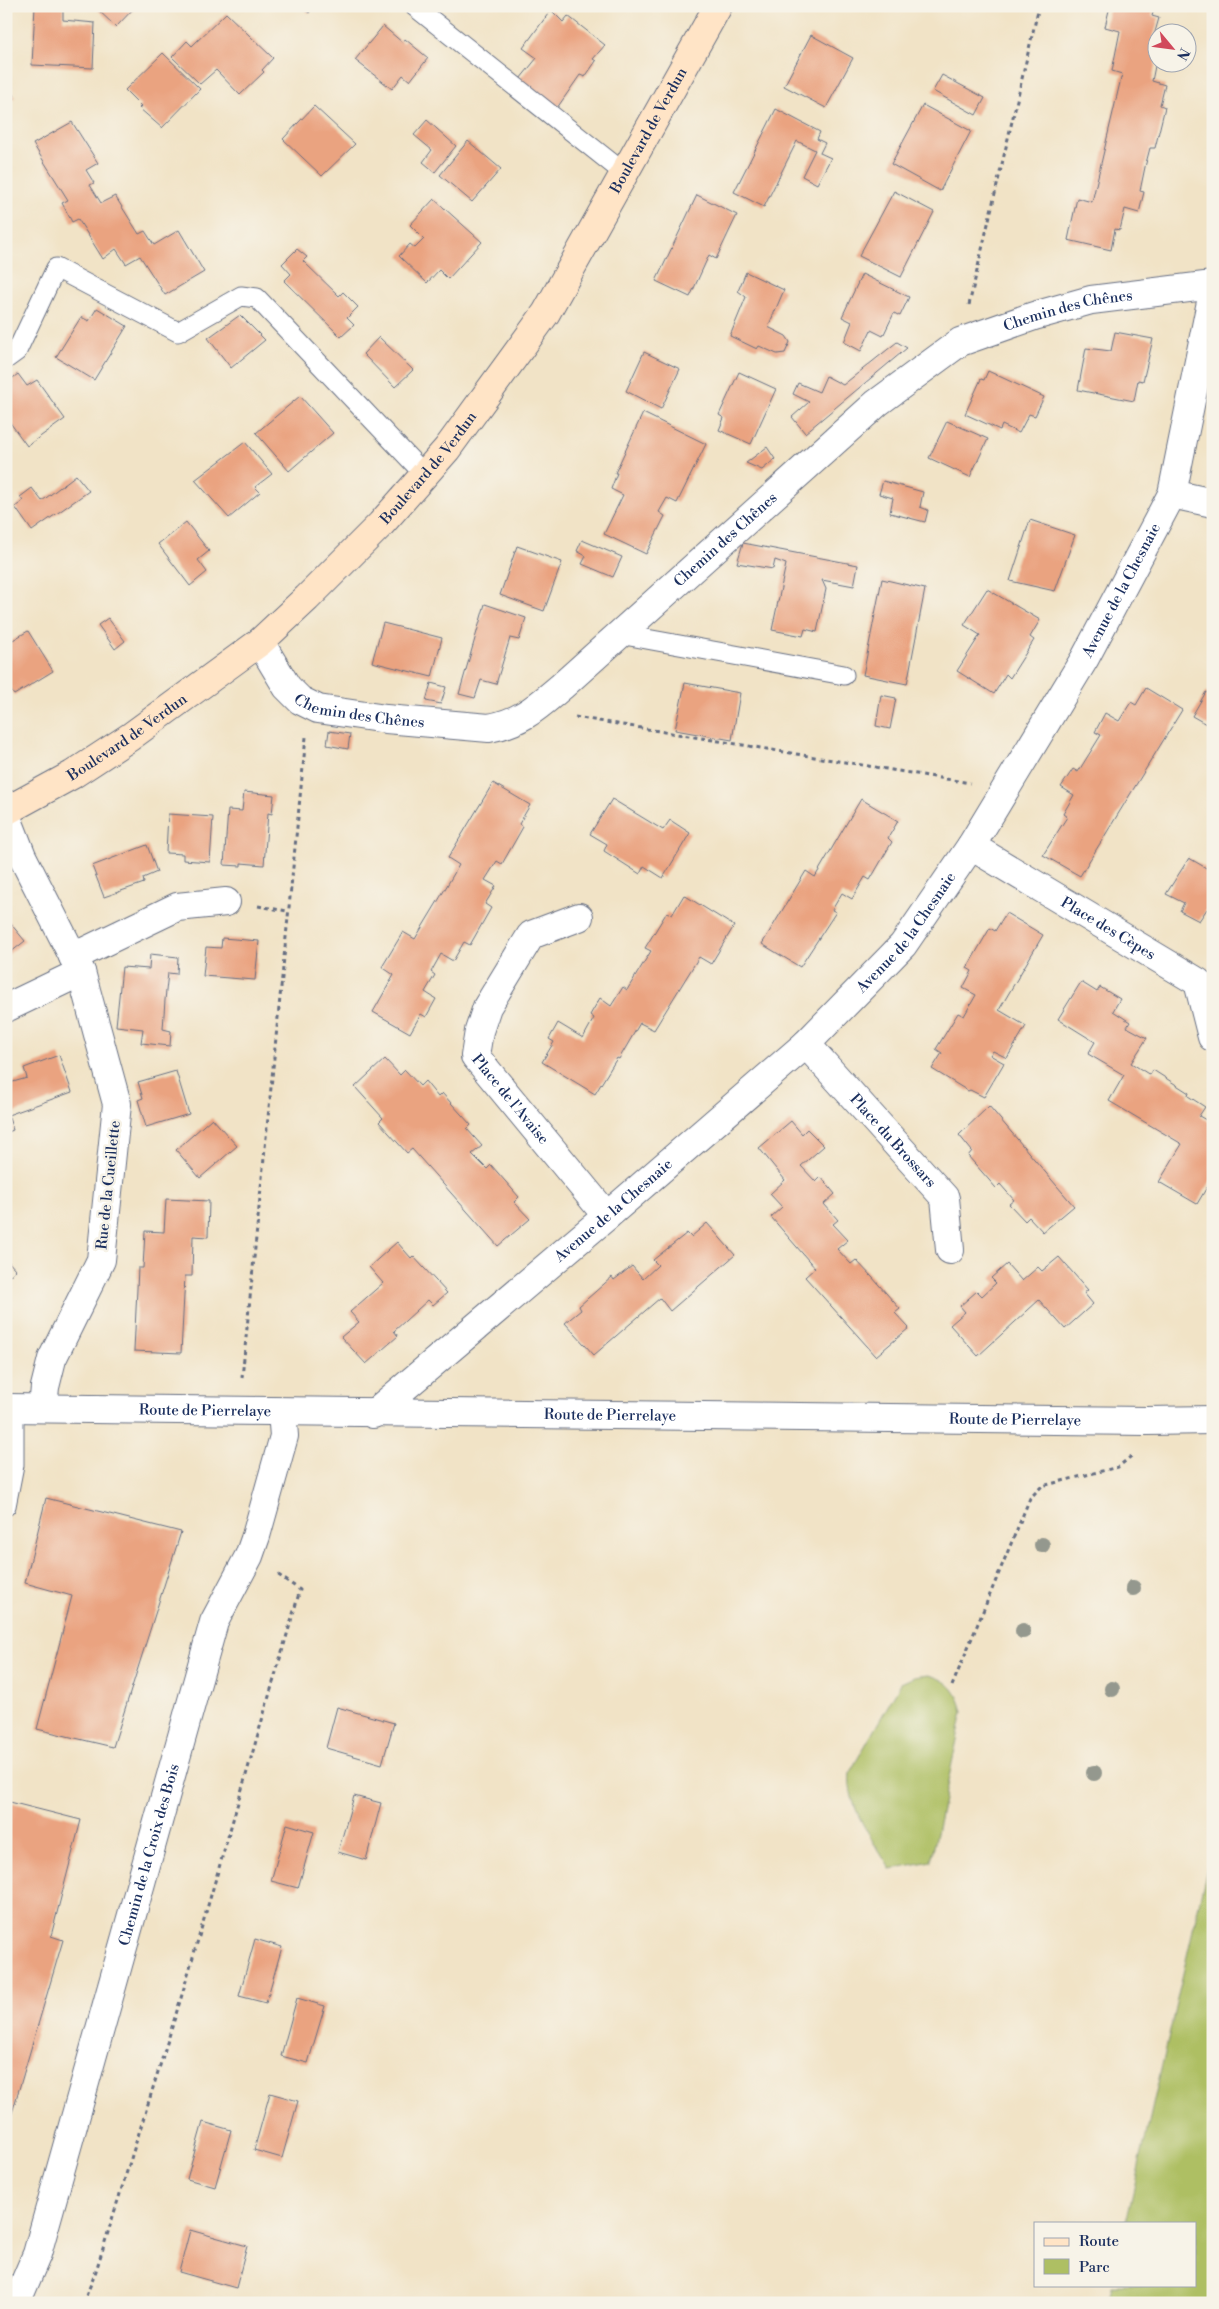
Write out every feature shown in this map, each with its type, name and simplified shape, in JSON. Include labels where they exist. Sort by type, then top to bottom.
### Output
[{"type":"main road","name":"Boulevard de Verdun","points":[[6,811],[72,775],[130,737],[260,642],[359,546],[424,474],[446,449],[546,313],[718,6]]},
{"type":"street","name":"Chemin des Chênes","points":[[260,642],[287,687],[300,700],[318,708],[386,719],[489,728],[506,725],[524,717],[620,634],[877,404],[960,342],[1034,316],[1090,300],[1213,285]]},
{"type":"street","name":"Avenue de la Chesnaie","points":[[373,1414],[806,1044],[903,945],[971,846],[1085,658],[1172,494],[1213,292]]},
{"type":"street","points":[[1172,494],[1213,504]]},
{"type":"street","name":"Rue de la Cueillette","points":[[6,815],[22,856],[77,964],[116,1104],[101,1260],[52,1359],[45,1386],[43,1408]]},
{"type":"street","name":"Place des Cèpes","points":[[971,846],[1198,982],[1212,1037]]},
{"type":"street","points":[[6,1008],[77,964],[177,907],[226,902]]},
{"type":"street","name":"Place de l'Avaise","points":[[579,917],[531,935],[488,1007],[479,1031],[475,1056],[607,1216]]},
{"type":"street","name":"Place du Brossars","points":[[806,1044],[945,1198],[950,1250]]},
{"type":"street","name":"Route de Pierrelaye","points":[[10,1408],[373,1414],[1213,1420]]},
{"type":"street","name":"Chemin de la Croix des Bois","points":[[16,2303],[36,2254],[214,1622],[249,1556],[275,1472],[284,1436],[282,1412]]},
{"type":"lane","points":[[414,6],[624,173]]},
{"type":"lane","points":[[6,359],[17,350],[56,268],[178,332],[241,296],[257,298],[424,474]]},
{"type":"lane","points":[[620,634],[844,676]]},
{"type":"lane","points":[[6,1506],[14,1465],[10,1408]]},
{"type":"path","points":[[960,342],[1039,6]]},
{"type":"path","points":[[238,1411],[309,704]]},
{"type":"path","points":[[532,710],[1006,789]]},
{"type":"path","points":[[952,1686],[1030,1498],[1042,1486],[1118,1467],[1136,1452],[1147,1421]]},
{"type":"path","points":[[82,2303],[95,2274],[181,1998],[300,1590],[249,1556]]},
{"type":"green space","points":[[928,1675],[942,1680],[952,1688],[963,1712],[931,1861],[890,1869],[856,1810],[852,1798],[850,1772],[901,1683],[914,1677]]},
{"type":"green space","points":[[1213,1842],[1213,2303],[1108,2303],[1112,2286],[1196,2286],[1196,2222],[1126,2222]]},
{"type":"building","points":[[35,6],[63,6],[63,20],[95,23],[93,68],[32,65]]},
{"type":"building","points":[[94,6],[136,6],[116,27]]},
{"type":"building","points":[[301,6],[314,6],[309,13]]},
{"type":"building","points":[[1110,6],[1155,6],[1152,16],[1159,18],[1158,22],[1146,22],[1146,72],[1154,72],[1152,81],[1165,85],[1160,105],[1165,107],[1155,148],[1150,148],[1145,167],[1140,191],[1144,192],[1139,213],[1125,209],[1120,230],[1115,229],[1111,250],[1068,240],[1077,198],[1092,202],[1122,74],[1112,71],[1120,31],[1105,27]]},
{"type":"building","points":[[551,10],[563,22],[568,16],[605,45],[593,59],[596,61],[585,77],[580,75],[557,108],[520,79],[537,58],[523,48]]},
{"type":"building","points":[[226,13],[273,58],[262,70],[264,72],[240,95],[216,70],[200,84],[172,57],[187,41],[192,46]]},
{"type":"building","points":[[383,26],[403,43],[405,39],[428,58],[410,81],[403,75],[392,89],[355,60]]},
{"type":"building","points":[[811,35],[853,58],[826,108],[784,86]]},
{"type":"building","points":[[163,53],[200,89],[162,128],[139,108],[141,106],[125,90]]},
{"type":"building","points":[[942,75],[985,98],[976,115],[933,91]]},
{"type":"building","points":[[6,87],[15,97],[6,104]]},
{"type":"building","points":[[923,105],[971,131],[940,191],[891,164]]},
{"type":"building","points":[[314,106],[355,144],[322,176],[283,139]]},
{"type":"building","points":[[776,109],[820,132],[817,139],[825,143],[820,153],[831,158],[817,184],[802,176],[815,150],[797,141],[764,207],[734,192]]},
{"type":"building","points":[[427,120],[456,146],[435,172],[423,162],[432,150],[414,135]]},
{"type":"building","points":[[72,122],[98,163],[86,170],[94,183],[90,185],[101,203],[115,196],[139,234],[145,231],[154,245],[179,230],[204,272],[165,295],[140,256],[126,264],[116,249],[103,259],[78,219],[72,222],[62,203],[68,200],[33,144]]},
{"type":"building","points":[[468,141],[501,169],[472,202],[440,175]]},
{"type":"building","points":[[894,191],[934,212],[901,277],[859,256]]},
{"type":"building","points":[[697,195],[737,215],[716,259],[709,255],[690,297],[656,281]]},
{"type":"building","points":[[434,199],[482,242],[448,279],[439,270],[427,283],[399,256],[410,244],[415,248],[424,239],[410,225]]},
{"type":"building","points":[[297,249],[307,257],[303,261],[339,296],[343,292],[358,307],[347,318],[354,325],[341,337],[284,281],[291,274],[282,264]]},
{"type":"building","points":[[746,272],[784,290],[768,327],[786,336],[790,342],[785,353],[777,354],[759,346],[757,349],[730,336],[746,297],[738,291]]},
{"type":"building","points":[[862,274],[909,297],[900,316],[894,313],[883,336],[871,330],[861,351],[844,342],[852,322],[842,317]]},
{"type":"building","points":[[97,308],[127,326],[94,380],[56,357],[81,317],[89,321]]},
{"type":"building","points":[[240,315],[265,340],[231,368],[208,338]]},
{"type":"building","points":[[1115,332],[1153,339],[1143,381],[1138,380],[1134,401],[1078,390],[1086,348],[1111,351]]},
{"type":"building","points":[[379,337],[413,370],[395,387],[363,354]]},
{"type":"building","points":[[897,342],[907,348],[805,433],[792,417],[809,402],[793,394],[798,383],[819,392],[826,376],[843,385]]},
{"type":"building","points":[[644,352],[680,369],[661,409],[626,391]]},
{"type":"building","points":[[988,371],[1044,397],[1035,416],[1029,414],[1019,433],[1002,425],[1000,430],[965,414],[981,379],[984,380]]},
{"type":"building","points":[[739,372],[776,389],[751,444],[719,430],[724,418],[719,415]]},
{"type":"building","points":[[18,374],[27,386],[37,380],[65,419],[27,446],[6,417],[6,383]]},
{"type":"building","points":[[300,396],[333,433],[289,471],[256,433]]},
{"type":"building","points":[[643,413],[706,444],[677,503],[667,498],[659,512],[665,516],[646,554],[604,534],[623,495],[611,489],[617,473],[615,473]]},
{"type":"building","points":[[947,421],[988,439],[970,477],[929,458]]},
{"type":"building","points":[[245,442],[272,474],[255,487],[260,492],[229,518],[195,480]]},
{"type":"building","points":[[767,447],[775,459],[762,470],[746,463]]},
{"type":"building","points":[[76,475],[89,491],[32,531],[15,507],[23,501],[20,497],[32,488],[42,501]]},
{"type":"building","points":[[883,481],[923,492],[920,507],[928,510],[925,522],[890,513],[893,498],[879,494]]},
{"type":"building","points":[[1030,520],[1075,535],[1055,591],[1010,581]]},
{"type":"building","points":[[186,522],[209,551],[198,560],[207,572],[190,586],[158,544]]},
{"type":"building","points":[[582,540],[622,557],[613,577],[582,564],[586,556],[577,551]]},
{"type":"building","points":[[743,543],[858,565],[854,586],[822,580],[826,589],[817,632],[805,629],[803,636],[772,630],[786,564],[775,560],[773,569],[737,563]]},
{"type":"building","points":[[517,546],[562,562],[544,611],[500,595]]},
{"type":"building","points":[[882,579],[925,589],[907,684],[863,675]]},
{"type":"building","points":[[987,589],[1040,620],[1030,637],[1034,640],[1010,678],[1006,674],[994,694],[957,671],[980,635],[964,625]]},
{"type":"building","points":[[485,604],[526,618],[519,640],[510,638],[496,684],[481,680],[475,698],[459,694]]},
{"type":"building","points":[[108,618],[125,641],[115,649],[98,625]]},
{"type":"building","points":[[383,623],[442,638],[432,677],[372,662]]},
{"type":"building","points":[[28,631],[53,671],[14,695],[6,684],[6,644]]},
{"type":"building","points":[[431,683],[446,687],[441,704],[426,701]]},
{"type":"building","points":[[685,683],[740,693],[732,740],[675,730]]},
{"type":"building","points":[[1146,688],[1182,710],[1080,876],[1043,855],[1067,817],[1063,814],[1074,795],[1061,787],[1073,769],[1078,772],[1101,735],[1095,732],[1105,713],[1119,721],[1131,702],[1136,705]]},
{"type":"building","points":[[1206,692],[1213,696],[1213,728],[1192,716]]},
{"type":"building","points":[[881,695],[896,698],[890,729],[876,726]]},
{"type":"building","points":[[329,731],[350,734],[348,749],[327,745]]},
{"type":"building","points":[[493,783],[530,805],[519,824],[523,827],[502,864],[497,861],[485,880],[496,886],[485,904],[491,908],[470,945],[464,942],[453,961],[441,954],[431,972],[435,975],[425,992],[436,999],[426,1017],[421,1014],[410,1033],[373,1012],[394,975],[382,967],[403,932],[415,939],[438,901],[459,865],[448,858]]},
{"type":"building","points":[[244,792],[274,795],[272,814],[268,813],[264,865],[241,863],[241,866],[224,865],[228,810],[242,811]]},
{"type":"building","points":[[612,799],[663,830],[670,820],[690,833],[663,878],[644,866],[640,874],[604,851],[607,844],[590,834]]},
{"type":"building","points":[[861,799],[898,821],[888,838],[892,842],[870,880],[865,877],[852,899],[842,893],[832,910],[836,912],[800,967],[762,944],[806,871],[815,877]]},
{"type":"building","points":[[168,814],[213,817],[210,862],[183,860],[183,854],[166,853]]},
{"type":"building","points":[[147,845],[157,872],[143,878],[144,883],[104,897],[92,866]]},
{"type":"building","points":[[1189,858],[1213,872],[1213,912],[1207,909],[1199,921],[1180,911],[1184,903],[1166,894]]},
{"type":"building","points":[[684,895],[734,926],[711,964],[699,957],[654,1030],[640,1023],[619,1059],[617,1058],[595,1094],[542,1062],[554,1042],[549,1039],[558,1023],[583,1038],[594,1018],[590,1015],[600,998],[611,1006],[623,987],[627,990],[651,951],[645,948],[667,912],[672,915]]},
{"type":"building","points":[[1006,913],[1043,935],[999,1010],[1026,1026],[1007,1058],[993,1051],[990,1055],[1004,1063],[984,1097],[970,1090],[968,1091],[932,1069],[942,1053],[936,1049],[958,1013],[964,1016],[976,995],[963,988],[972,971],[967,968],[990,928],[995,931]]},
{"type":"building","points":[[6,918],[25,941],[6,956]]},
{"type":"building","points":[[222,938],[259,941],[255,980],[203,976],[206,947],[221,948]]},
{"type":"building","points":[[150,954],[178,957],[177,974],[168,973],[165,1000],[163,1029],[171,1031],[170,1046],[141,1043],[143,1029],[116,1026],[122,967],[149,969]]},
{"type":"building","points":[[1081,982],[1097,992],[1100,987],[1120,999],[1113,1011],[1130,1022],[1127,1027],[1147,1038],[1131,1063],[1150,1075],[1153,1070],[1189,1093],[1188,1096],[1205,1107],[1199,1116],[1213,1124],[1213,1177],[1197,1204],[1159,1182],[1182,1144],[1109,1101],[1124,1075],[1088,1054],[1095,1042],[1058,1019]]},
{"type":"building","points":[[59,1055],[72,1092],[8,1115],[13,1130],[6,1133],[6,1084],[27,1078],[24,1068]]},
{"type":"building","points":[[385,1059],[400,1075],[405,1070],[420,1086],[425,1081],[438,1097],[442,1093],[471,1125],[467,1129],[482,1146],[472,1154],[487,1169],[491,1165],[519,1197],[514,1202],[530,1219],[498,1246],[412,1149],[407,1153],[379,1122],[383,1118],[355,1087]]},
{"type":"building","points":[[176,1071],[189,1114],[146,1127],[138,1100],[143,1098],[138,1082]]},
{"type":"building","points":[[989,1106],[1074,1206],[1043,1232],[1029,1217],[1025,1221],[1009,1204],[1014,1200],[1000,1184],[996,1188],[968,1156],[972,1151],[959,1135]]},
{"type":"building","points":[[212,1118],[237,1146],[200,1178],[176,1150]]},
{"type":"building","points":[[791,1121],[802,1134],[807,1129],[824,1146],[801,1166],[816,1182],[821,1177],[835,1194],[824,1204],[838,1220],[833,1224],[848,1240],[837,1249],[851,1264],[856,1260],[872,1277],[900,1309],[895,1313],[909,1328],[876,1356],[805,1277],[815,1268],[771,1217],[782,1207],[770,1194],[785,1180],[759,1148]]},
{"type":"building","points":[[166,1199],[209,1201],[208,1237],[193,1236],[192,1276],[185,1276],[181,1353],[134,1351],[138,1268],[143,1268],[145,1231],[164,1232]]},
{"type":"building","points":[[707,1223],[735,1255],[670,1311],[660,1298],[594,1355],[565,1323],[581,1310],[579,1306],[612,1277],[614,1280],[632,1266],[643,1279],[658,1265],[653,1260],[687,1233],[691,1237]]},
{"type":"building","points":[[397,1242],[411,1258],[413,1256],[447,1293],[433,1305],[428,1300],[394,1331],[398,1336],[366,1364],[341,1337],[359,1322],[350,1312],[383,1283],[369,1267]]},
{"type":"building","points":[[1059,1257],[1088,1290],[1084,1293],[1093,1304],[1065,1329],[1039,1300],[978,1356],[950,1325],[965,1312],[960,1306],[977,1291],[982,1296],[996,1283],[991,1278],[1007,1264],[1022,1281],[1038,1267],[1042,1271]]},
{"type":"building","points":[[6,1259],[16,1270],[6,1279]]},
{"type":"building","points":[[46,1498],[181,1532],[113,1747],[37,1729],[72,1596],[25,1583]]},
{"type":"building","points":[[337,1707],[394,1723],[382,1764],[326,1748]]},
{"type":"building","points":[[354,1796],[381,1803],[366,1860],[338,1852]]},
{"type":"building","points":[[6,1801],[81,1820],[51,1936],[63,1940],[7,2130]]},
{"type":"building","points":[[287,1824],[314,1832],[298,1888],[271,1881]]},
{"type":"building","points":[[255,1939],[282,1947],[266,2003],[239,1996]]},
{"type":"building","points":[[297,1998],[325,2006],[308,2063],[281,2056]]},
{"type":"building","points":[[270,2093],[298,2101],[282,2158],[254,2150]]},
{"type":"building","points":[[203,2122],[231,2130],[215,2187],[187,2179]]},
{"type":"building","points":[[190,2230],[247,2246],[236,2288],[179,2272]]}]
